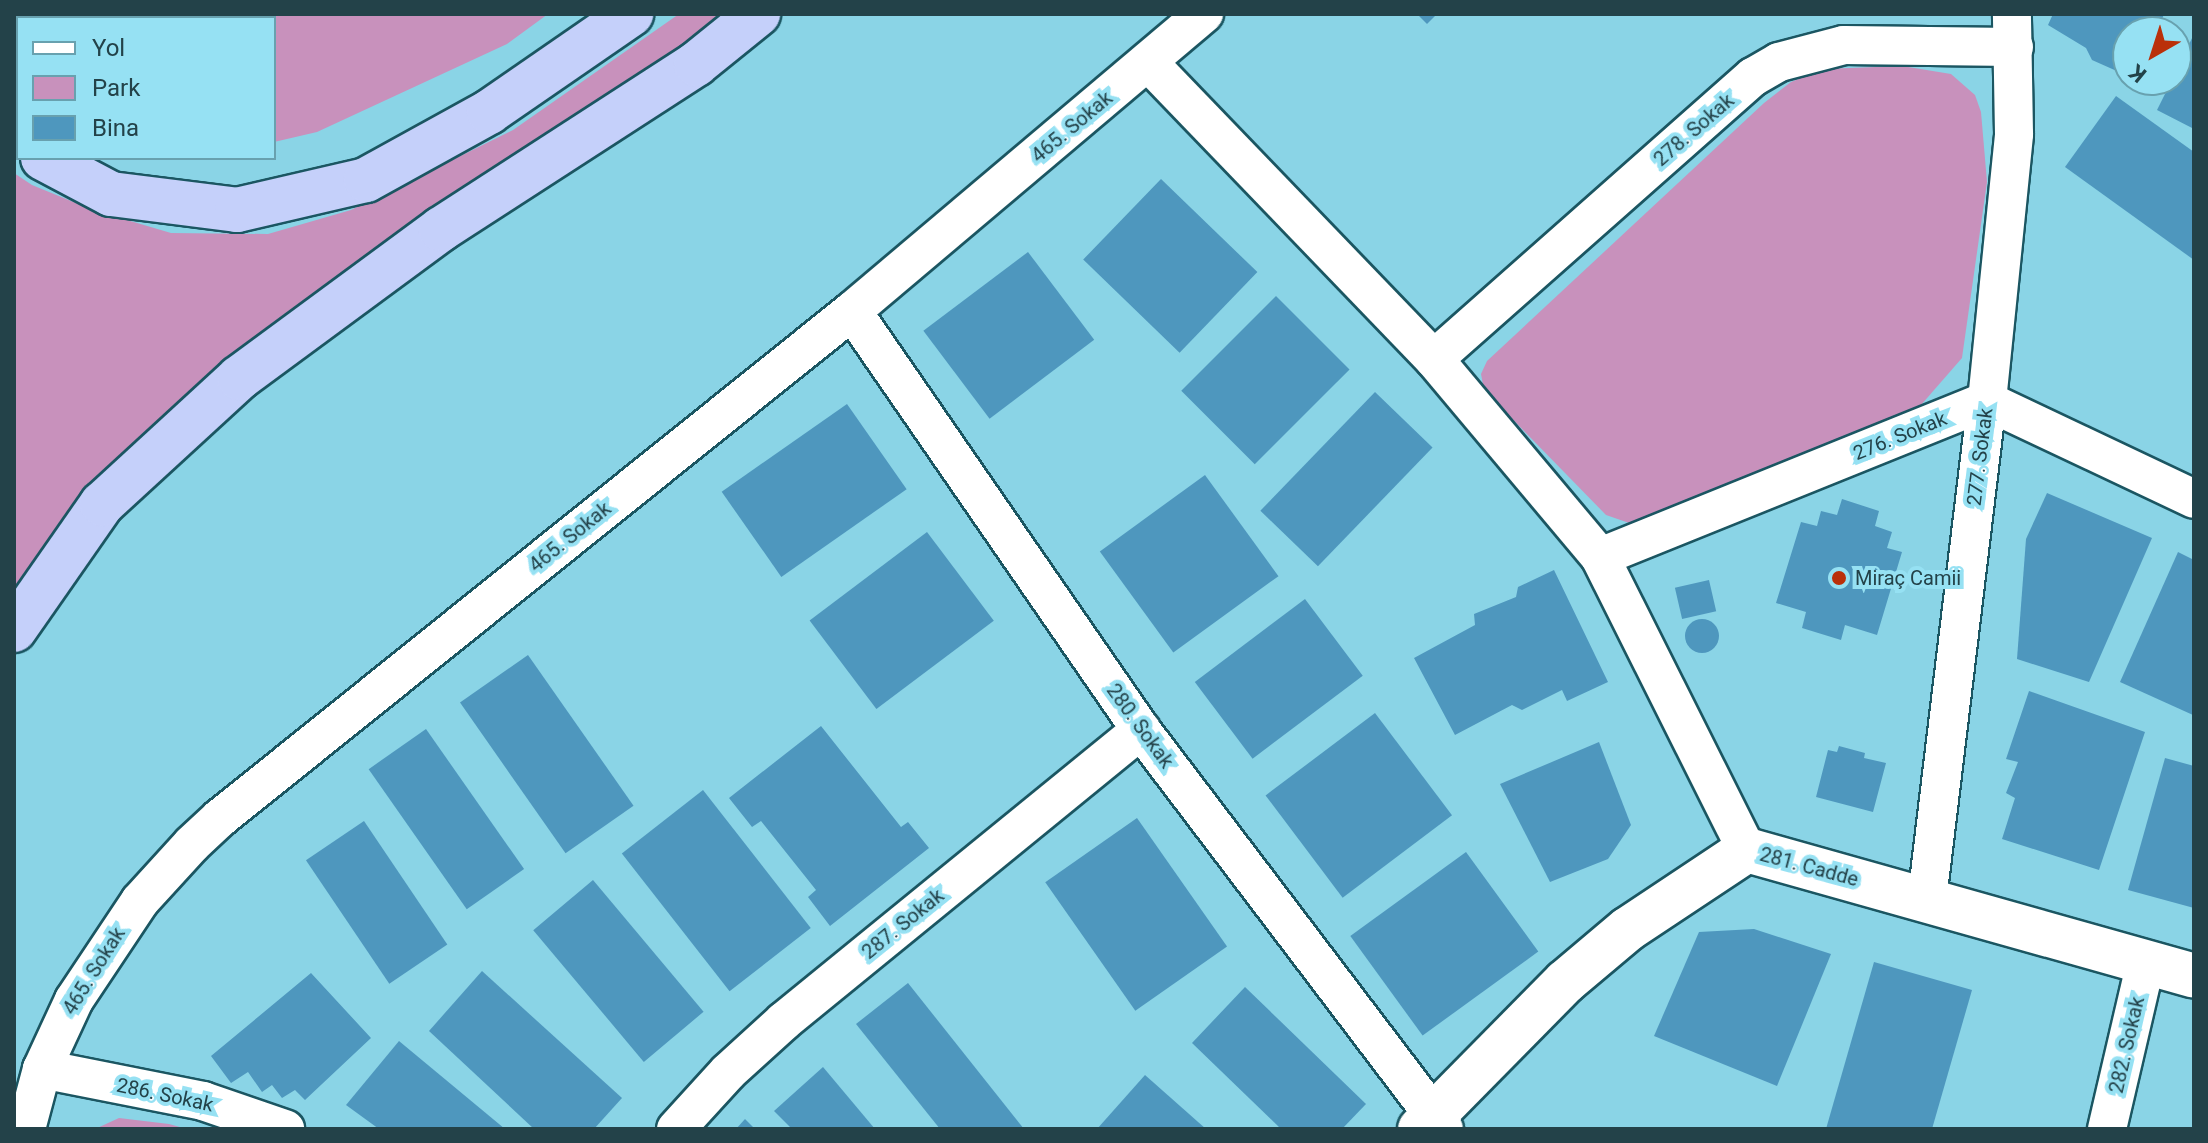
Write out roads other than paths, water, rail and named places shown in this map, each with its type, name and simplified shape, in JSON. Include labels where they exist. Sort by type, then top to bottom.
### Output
[{"type":"highway","points":[[47,160],[111,194],[237,210],[366,180],[489,112],[631,14]]},
{"type":"highway","points":[[14,630],[102,504],[239,378],[441,229],[696,64],[758,14]]},
{"type":"street","name":"465. Sokak","points":[[26,1129],[42,1069],[74,1000],[106,947],[168,868],[220,818],[852,311],[1204,14]]},
{"type":"street","name":"278. Sokak","points":[[1434,359],[1753,77],[1779,62],[1844,45],[2013,31]]},
{"type":"street","name":"277. Sokak","points":[[1927,899],[1987,401],[2014,134],[2013,31]]},
{"type":"street","points":[[1149,63],[1434,359],[1600,557],[1747,850]]},
{"type":"street","name":"280. Sokak","points":[[852,311],[1141,730],[1432,1124]]},
{"type":"street","points":[[1987,401],[2194,499]]},
{"type":"street","name":"276. Sokak","points":[[1600,557],[1987,401]]},
{"type":"street","name":"287. Sokak","points":[[676,1129],[728,1072],[784,1021],[1141,730]]},
{"type":"street","name":"281. Cadde","points":[[1432,1124],[1565,982],[1628,929],[1747,850],[2194,976]]},
{"type":"street","name":"282. Sokak","points":[[2107,1129],[2146,961]]},
{"type":"street","name":"286. Sokak","points":[[42,1069],[203,1101],[285,1129]]},
{"type":"place","name":"Miraç Camii","points":[[1839,578]]}]
